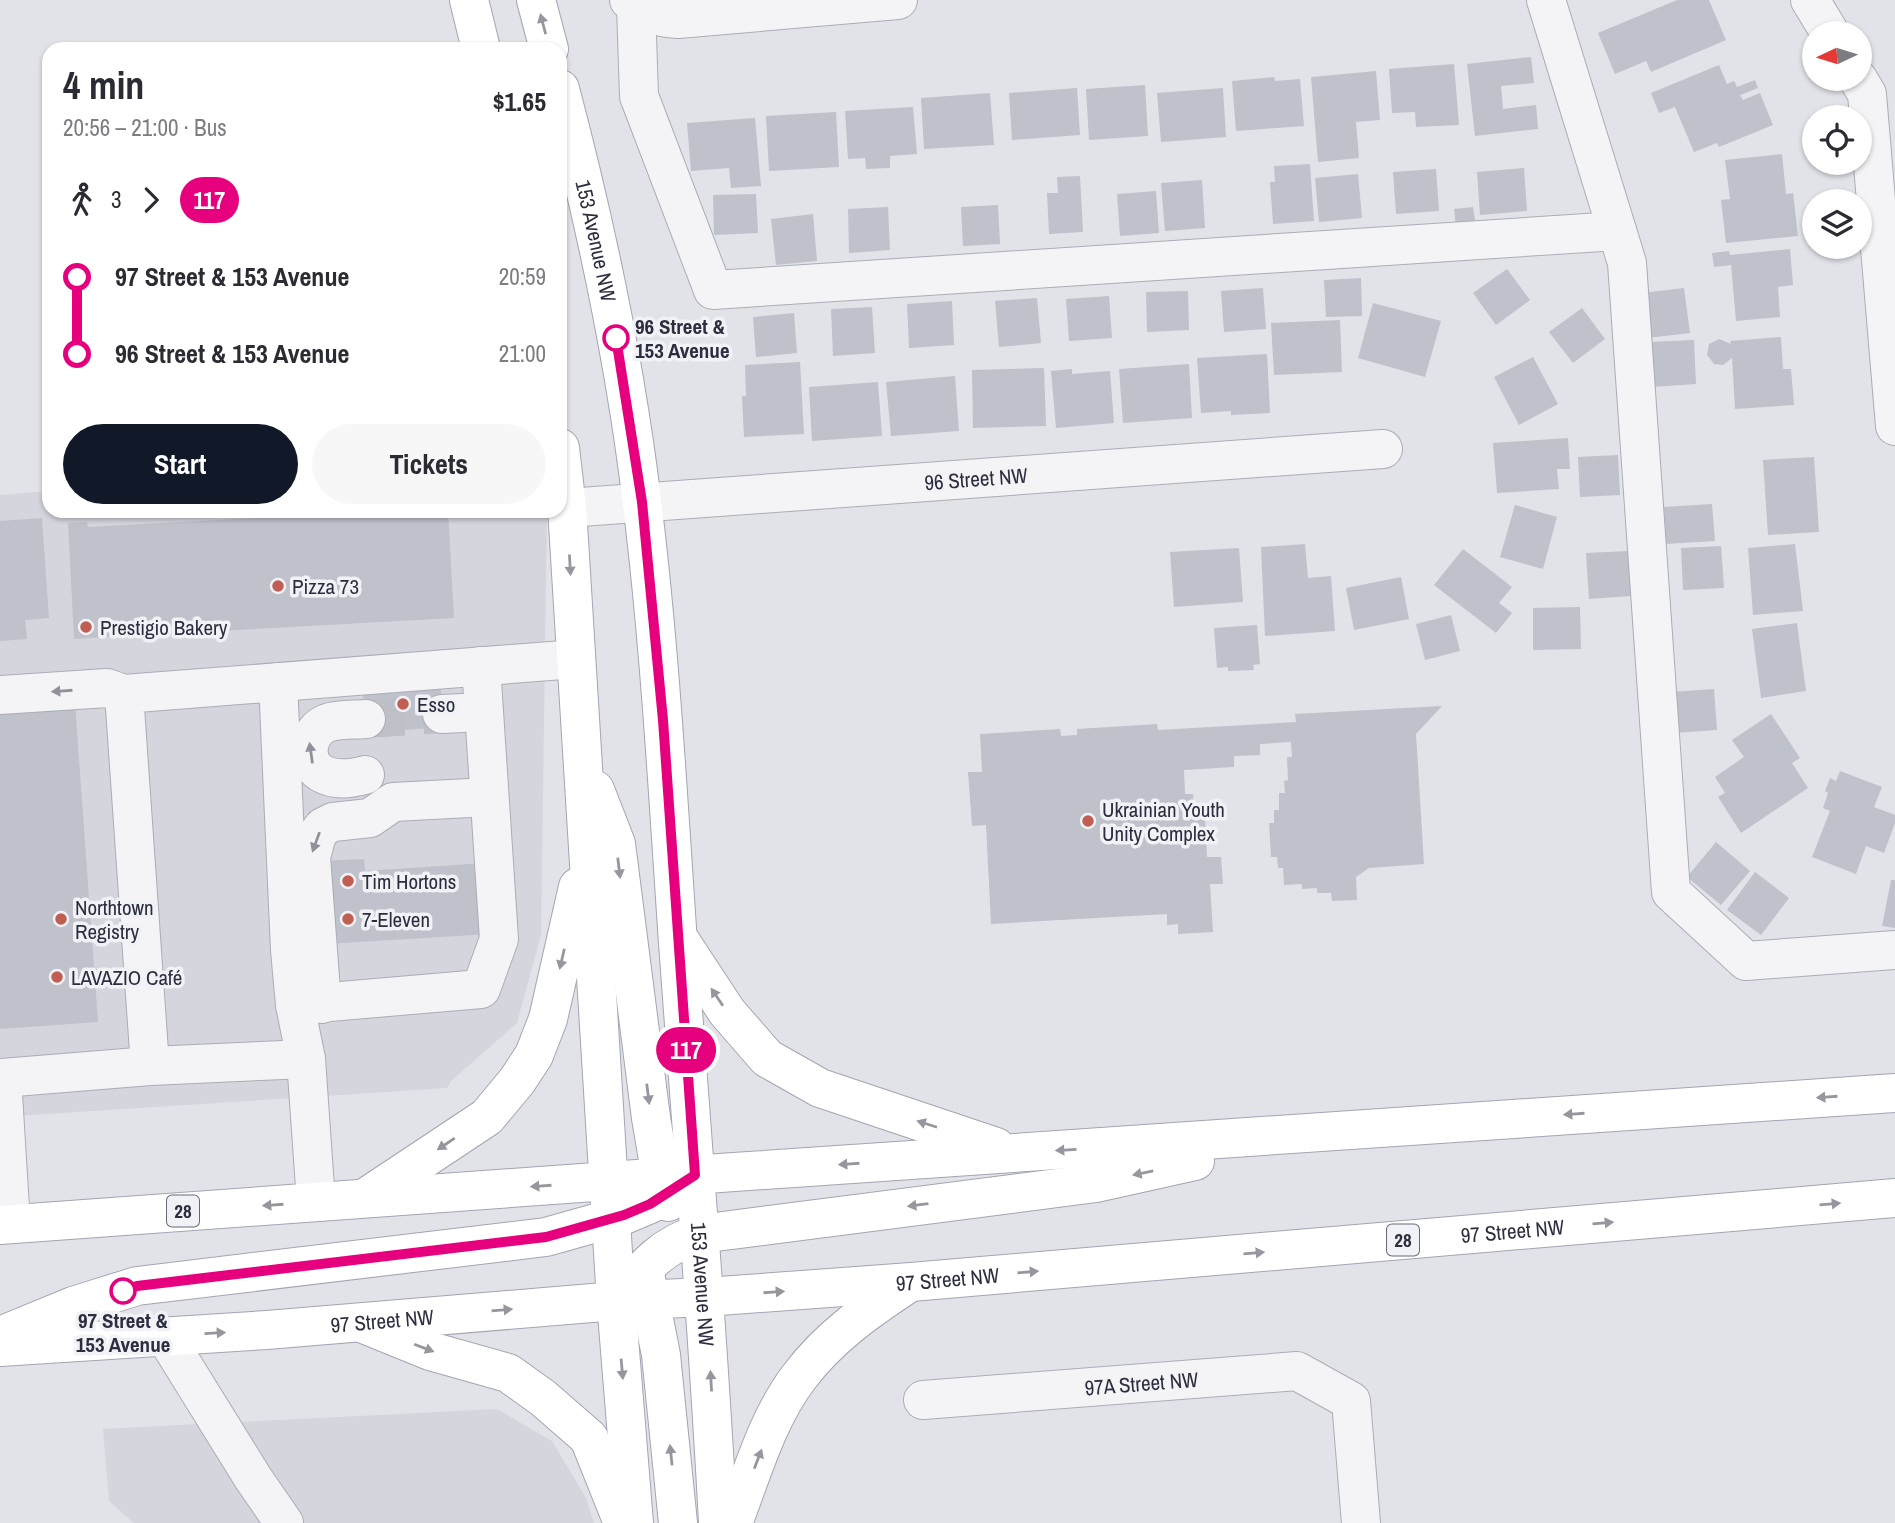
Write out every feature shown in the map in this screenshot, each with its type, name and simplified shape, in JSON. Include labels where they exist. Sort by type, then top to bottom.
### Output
[{"type":"main road","points":[[468,0],[479,42]]},
{"type":"main road","points":[[536,0],[548,42]]},
{"type":"main road","name":"153 Avenue NW","points":[[567,118],[604,269],[642,502],[663,720],[678,937],[674,1183],[706,1297],[718,1523]]},
{"type":"main road","points":[[565,518],[609,1181],[637,1290],[661,1355],[678,1523]]},
{"type":"main road","points":[[582,757],[616,844],[674,1183]]},
{"type":"main road","points":[[365,1198],[487,1117],[517,1081],[534,1055],[548,1019],[588,844]]},
{"type":"main road","points":[[678,937],[727,1012],[767,1058],[820,1088],[1015,1153]]},
{"type":"main road","points":[[365,1198],[609,1181],[674,1183],[1015,1153],[1895,1093]]},
{"type":"main road","points":[[634,1523],[637,1290],[667,1247],[690,1237],[1096,1183],[1329,1132]]},
{"type":"main road","points":[[0,1336],[73,1306],[137,1286],[546,1237],[618,1217],[674,1183]]},
{"type":"main road","name":"28","points":[[6,1224],[365,1198]]},
{"type":"main road","name":"97 Street NW","points":[[0,1347],[360,1322],[637,1290],[706,1297],[1895,1198]]},
{"type":"main road","points":[[733,1523],[771,1425],[799,1377],[856,1318],[911,1282]]},
{"type":"main road","points":[[360,1322],[430,1351],[508,1373],[543,1398],[589,1438],[623,1523]]},
{"type":"street","points":[[632,4],[659,18],[678,19],[898,0]]},
{"type":"street","points":[[1546,0],[1627,262],[1671,892],[1746,961],[1895,950]]},
{"type":"street","points":[[1810,0],[1823,21]]},
{"type":"street","points":[[632,4],[639,96],[713,290],[1617,230]]},
{"type":"street","points":[[1865,91],[1895,418]]},
{"type":"street","name":"96 Street NW","points":[[567,478],[642,502],[1383,449]]},
{"type":"street","points":[[0,695],[107,688],[124,694],[576,659]]},
{"type":"street","points":[[309,1005],[481,989],[499,939],[481,666]]},
{"type":"street","points":[[278,682],[309,1005]]},
{"type":"street","points":[[124,694],[150,1066]]},
{"type":"street","points":[[442,713],[484,712]]},
{"type":"street","points":[[366,719],[329,722],[312,735],[309,745],[314,767],[322,773],[338,778],[365,775],[393,802]]},
{"type":"street","points":[[316,1202],[306,1059],[312,856],[317,835],[323,827],[333,822],[370,818],[393,802],[489,797]]},
{"type":"street","points":[[6,1224],[1,1077],[150,1066],[306,1059]]},
{"type":"street","points":[[165,1336],[284,1523]]},
{"type":"street","name":"97A Street NW","points":[[923,1400],[1297,1371],[1351,1401],[1361,1523]]},
{"type":"shaded area","points":[[42,492],[42,518],[547,518],[541,935],[517,1023],[451,1081],[447,1088],[0,1117],[0,495]]},
{"type":"shaded area","points":[[497,1409],[552,1441],[586,1498],[594,1523],[134,1523],[109,1501],[103,1429]]},
{"type":"building","points":[[1677,0],[1709,0],[1726,40],[1651,72],[1646,61],[1615,74],[1598,33]]},
{"type":"building","points":[[1531,57],[1534,83],[1501,86],[1503,109],[1536,105],[1538,129],[1475,136],[1467,64]]},
{"type":"building","points":[[1454,64],[1459,125],[1416,127],[1415,112],[1392,113],[1389,69]]},
{"type":"building","points":[[1719,65],[1727,84],[1734,81],[1737,87],[1755,80],[1758,88],[1740,95],[1743,100],[1760,93],[1773,125],[1719,147],[1717,143],[1694,152],[1675,107],[1659,113],[1651,93]]},
{"type":"building","points":[[1376,71],[1380,120],[1356,122],[1359,158],[1318,162],[1311,77]]},
{"type":"building","points":[[1274,77],[1275,81],[1300,79],[1304,126],[1236,131],[1232,81]]},
{"type":"building","points":[[1145,85],[1148,136],[1089,140],[1086,89]]},
{"type":"building","points":[[1077,88],[1080,135],[1012,140],[1009,93]]},
{"type":"building","points":[[1223,88],[1226,137],[1161,142],[1157,93]]},
{"type":"building","points":[[990,93],[994,145],[924,149],[921,98]]},
{"type":"building","points":[[913,107],[917,154],[890,156],[890,168],[866,169],[865,158],[848,159],[845,111]]},
{"type":"building","points":[[836,112],[839,167],[769,171],[766,116]]},
{"type":"building","points":[[755,118],[761,186],[731,188],[729,168],[691,171],[687,123]]},
{"type":"building","points":[[1782,154],[1786,194],[1793,193],[1798,236],[1726,243],[1721,200],[1730,199],[1725,160]]},
{"type":"building","points":[[1310,164],[1314,221],[1273,224],[1270,182],[1275,182],[1274,166]]},
{"type":"building","points":[[1524,168],[1527,211],[1480,215],[1477,172]]},
{"type":"building","points":[[1436,169],[1439,211],[1396,214],[1393,172]]},
{"type":"building","points":[[1358,174],[1362,218],[1319,222],[1315,178]]},
{"type":"building","points":[[1080,176],[1083,232],[1049,234],[1047,193],[1058,193],[1057,177]]},
{"type":"building","points":[[1202,180],[1205,228],[1165,231],[1161,183]]},
{"type":"building","points":[[1156,191],[1159,233],[1120,236],[1117,194]]},
{"type":"building","points":[[756,194],[758,233],[714,235],[713,195]]},
{"type":"building","points":[[998,205],[1000,244],[963,246],[961,207]]},
{"type":"building","points":[[888,207],[890,250],[849,253],[848,209]]},
{"type":"building","points":[[1473,207],[1476,226],[1456,228],[1454,209]]},
{"type":"building","points":[[813,214],[817,261],[776,265],[771,219]]},
{"type":"building","points":[[1790,249],[1793,285],[1778,287],[1780,317],[1736,321],[1731,265],[1714,267],[1712,253],[1729,251],[1730,255]]},
{"type":"building","points":[[1507,269],[1530,300],[1496,325],[1473,293]]},
{"type":"building","points":[[1361,278],[1362,316],[1326,317],[1324,280]]},
{"type":"building","points":[[1263,288],[1266,329],[1224,332],[1221,291]]},
{"type":"building","points":[[1684,288],[1690,333],[1648,338],[1642,293]]},
{"type":"building","points":[[1188,291],[1189,330],[1147,332],[1146,292]]},
{"type":"building","points":[[1109,296],[1112,338],[1069,341],[1066,299]]},
{"type":"building","points":[[1037,298],[1041,343],[999,347],[995,301]]},
{"type":"building","points":[[952,301],[954,345],[909,348],[907,304]]},
{"type":"building","points":[[1373,303],[1441,321],[1425,377],[1358,358]]},
{"type":"building","points":[[872,307],[875,353],[833,356],[831,309]]},
{"type":"building","points":[[1582,308],[1605,339],[1573,363],[1549,332]]},
{"type":"building","points":[[794,313],[797,353],[756,357],[753,317]]},
{"type":"building","points":[[1340,320],[1342,372],[1274,375],[1271,323]]},
{"type":"building","points":[[1781,337],[1783,369],[1791,369],[1794,405],[1735,409],[1732,358],[1723,365],[1714,364],[1707,355],[1709,344],[1719,339],[1731,344],[1730,341]]},
{"type":"building","points":[[1694,340],[1696,384],[1651,387],[1649,342]]},
{"type":"building","points":[[1267,354],[1270,413],[1201,413],[1197,358]]},
{"type":"building","points":[[1533,357],[1558,404],[1519,425],[1494,377]]},
{"type":"building","points":[[800,362],[804,434],[744,437],[742,396],[746,396],[745,365]]},
{"type":"building","points":[[1189,364],[1192,418],[1123,423],[1119,369]]},
{"type":"building","points":[[1044,368],[1046,426],[973,428],[972,370]]},
{"type":"building","points":[[1072,369],[1072,374],[1110,371],[1114,423],[1056,428],[1051,371]]},
{"type":"building","points":[[955,376],[959,431],[891,436],[886,382]]},
{"type":"building","points":[[878,382],[882,436],[812,441],[809,387]]},
{"type":"building","points":[[1568,438],[1570,469],[1557,469],[1559,489],[1497,493],[1493,443]]},
{"type":"building","points":[[1618,455],[1620,495],[1580,497],[1578,457]]},
{"type":"building","points":[[1814,457],[1819,532],[1768,535],[1763,460]]},
{"type":"building","points":[[1712,504],[1715,541],[1666,544],[1661,531],[1665,531],[1664,507]]},
{"type":"building","points":[[1515,505],[1557,517],[1543,569],[1500,557]]},
{"type":"building","points":[[42,518],[49,618],[25,620],[27,639],[0,641],[0,521]]},
{"type":"building","points":[[257,518],[448,518],[454,618],[74,639],[68,523],[87,522],[88,527]]},
{"type":"building","points":[[1305,544],[1308,578],[1331,576],[1335,631],[1265,636],[1261,547]]},
{"type":"building","points":[[1795,544],[1803,611],[1753,615],[1748,548]]},
{"type":"building","points":[[1721,546],[1724,588],[1683,590],[1681,548]]},
{"type":"building","points":[[1239,548],[1243,602],[1174,607],[1170,552]]},
{"type":"building","points":[[1463,549],[1512,587],[1499,603],[1512,613],[1496,633],[1434,585]]},
{"type":"building","points":[[1628,551],[1631,596],[1589,599],[1586,553]]},
{"type":"building","points":[[1401,577],[1409,619],[1354,630],[1346,588]]},
{"type":"building","points":[[1580,607],[1581,649],[1533,650],[1533,608]]},
{"type":"building","points":[[1451,615],[1460,651],[1425,660],[1416,624]]},
{"type":"building","points":[[1797,623],[1806,691],[1761,698],[1752,629]]},
{"type":"building","points":[[1257,625],[1260,664],[1253,665],[1254,670],[1228,671],[1228,667],[1217,668],[1214,628]]},
{"type":"building","name":"Esso","points":[[441,689],[443,727],[367,733],[363,695]]},
{"type":"building","points":[[1714,689],[1717,730],[1673,733],[1671,692]]},
{"type":"building","points":[[75,704],[98,1022],[0,1029],[0,709]]},
{"type":"building","name":"Ukrainian Youth Unity Complex","points":[[1442,706],[1416,734],[1424,864],[1369,868],[1356,877],[1357,900],[1332,901],[1331,893],[1317,893],[1317,888],[1302,889],[1302,884],[1284,885],[1283,868],[1278,868],[1277,857],[1271,857],[1269,823],[1274,823],[1274,810],[1279,810],[1279,793],[1285,793],[1284,781],[1288,780],[1287,757],[1292,757],[1291,742],[1260,744],[1260,755],[1234,756],[1234,767],[1184,770],[1185,794],[1193,794],[1194,808],[1199,808],[1199,818],[1205,818],[1207,857],[1221,857],[1223,884],[1210,884],[1213,932],[1178,934],[1178,924],[1167,925],[1167,914],[991,924],[986,825],[972,826],[968,772],[982,772],[980,734],[1060,729],[1061,736],[1077,735],[1077,729],[1157,724],[1158,730],[1296,722],[1295,714]]},
{"type":"building","points":[[1771,714],[1800,758],[1792,763],[1808,788],[1741,833],[1718,797],[1725,793],[1715,777],[1744,757],[1732,740]]},
{"type":"building","points":[[1840,771],[1882,787],[1874,807],[1895,815],[1895,823],[1884,853],[1866,846],[1856,874],[1812,857],[1830,811],[1823,808],[1828,793],[1825,791],[1830,778],[1836,781]]},
{"type":"building","points":[[1716,842],[1750,871],[1721,905],[1687,877]]},
{"type":"building","points":[[364,859],[365,871],[485,863],[489,934],[327,944],[322,861]]},
{"type":"building","points":[[1755,872],[1789,898],[1761,935],[1727,910]]},
{"type":"building","points":[[1891,880],[1895,880],[1895,928],[1882,926]]},
{"type":"tunnel","points":[[366,719],[442,714]]},
{"type":"bus line","name":"117","points":[[123,1291],[137,1286],[546,1237],[624,1215],[650,1204],[695,1175],[663,720],[642,502],[616,338]]},
{"type":"place","name":"96 Street & 153 Avenue","points":[[616,338]]},
{"type":"place","name":"Pizza 73","points":[[278,586]]},
{"type":"place","name":"Prestigio Bakery","points":[[86,627]]},
{"type":"place","name":"Esso","points":[[403,704]]},
{"type":"place","name":"Ukrainian Youth Unity Complex","points":[[1088,821]]},
{"type":"place","name":"Tim Hortons","points":[[348,881]]},
{"type":"place","name":"Northtown Registry","points":[[61,919]]},
{"type":"place","name":"7-Eleven","points":[[348,919]]},
{"type":"place","name":"LAVAZIO Café","points":[[57,977]]},
{"type":"place","name":"97 Street & 153 Avenue","points":[[123,1291]]}]
